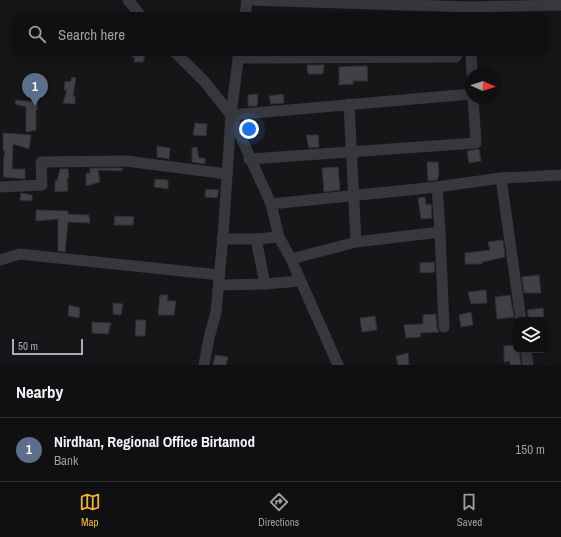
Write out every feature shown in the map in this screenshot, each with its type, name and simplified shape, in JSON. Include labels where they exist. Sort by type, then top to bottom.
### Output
[{"type":"street","points":[[128,0],[138,12]]},
{"type":"street","points":[[246,12],[247,0],[470,8],[561,6]]},
{"type":"street","points":[[179,56],[205,82],[231,116],[271,204],[279,237],[291,259],[338,365]]},
{"type":"street","points":[[204,365],[216,312],[231,116],[239,56]]},
{"type":"street","points":[[348,56],[457,56]]},
{"type":"street","points":[[471,56],[472,68]]},
{"type":"street","points":[[231,116],[465,94]]},
{"type":"street","points":[[349,104],[356,242]]},
{"type":"street","points":[[249,158],[476,143],[474,104]]},
{"type":"street","points":[[0,187],[42,185],[41,162],[126,161],[227,174]]},
{"type":"street","points":[[271,204],[437,187],[501,178],[561,175]]},
{"type":"street","points":[[501,178],[521,317]]},
{"type":"street","points":[[437,187],[444,327]]},
{"type":"street","points":[[291,259],[356,242],[440,232]]},
{"type":"street","points":[[222,239],[279,237]]},
{"type":"street","points":[[256,239],[264,284]]},
{"type":"street","points":[[0,260],[20,254],[219,280],[264,284],[300,281]]},
{"type":"street","points":[[526,353],[528,365]]},
{"type":"building","points":[[131,56],[145,56],[143,62],[134,62],[135,58]]},
{"type":"building","points":[[307,65],[324,65],[323,74],[308,74]]},
{"type":"building","points":[[367,66],[368,81],[353,81],[353,84],[339,85],[339,67]]},
{"type":"building","points":[[72,77],[76,78],[73,96],[75,96],[75,104],[63,103],[67,90],[64,90],[65,81],[70,82]]},
{"type":"building","points":[[258,94],[257,106],[248,106],[248,95]]},
{"type":"building","points":[[283,94],[284,103],[271,104],[269,96]]},
{"type":"building","points":[[16,100],[37,102],[36,130],[26,132],[26,107],[15,104]]},
{"type":"building","points":[[195,123],[207,124],[206,136],[193,135]]},
{"type":"building","points":[[3,133],[31,135],[29,149],[13,144],[12,169],[25,169],[25,179],[3,177],[5,151],[3,151]]},
{"type":"building","points":[[306,135],[318,135],[319,147],[309,148]]},
{"type":"building","points":[[157,146],[170,148],[169,159],[157,157]]},
{"type":"building","points":[[197,147],[199,158],[205,158],[205,164],[192,162],[192,148]]},
{"type":"building","points":[[479,149],[481,161],[469,163],[467,151]]},
{"type":"building","points":[[427,162],[438,162],[439,175],[437,180],[428,181]]},
{"type":"building","points":[[338,167],[340,190],[324,192],[322,168]]},
{"type":"building","points":[[90,168],[122,168],[122,171],[98,170],[100,182],[86,186],[86,173],[90,173]]},
{"type":"building","points":[[60,169],[68,169],[68,191],[55,192],[55,180],[57,181]]},
{"type":"building","points":[[155,179],[168,180],[168,189],[154,187]]},
{"type":"building","points":[[206,189],[219,190],[217,198],[205,197]]},
{"type":"building","points":[[21,193],[32,195],[32,201],[20,200]]},
{"type":"building","points":[[425,197],[426,205],[431,204],[432,218],[421,219],[418,198]]},
{"type":"building","points":[[36,210],[68,211],[68,214],[89,215],[90,223],[68,222],[65,252],[58,251],[58,219],[36,221]]},
{"type":"building","points":[[115,216],[134,217],[133,225],[114,225]]},
{"type":"building","points":[[503,240],[505,257],[482,262],[482,264],[465,264],[465,253],[490,250],[488,242]]},
{"type":"building","points":[[434,262],[435,272],[420,273],[420,263]]},
{"type":"building","points":[[539,275],[541,293],[524,293],[522,277]]},
{"type":"building","points":[[486,290],[487,303],[471,304],[468,292]]},
{"type":"building","points":[[160,295],[168,295],[167,301],[176,301],[174,315],[158,315]]},
{"type":"building","points":[[510,295],[514,317],[497,319],[495,297]]},
{"type":"building","points":[[113,303],[123,304],[121,315],[113,314]]},
{"type":"building","points":[[69,305],[80,308],[79,318],[68,316]]},
{"type":"building","points":[[543,308],[544,317],[528,317],[527,310]]},
{"type":"building","points":[[471,312],[473,325],[461,327],[459,315]]},
{"type":"building","points":[[436,314],[437,328],[439,332],[420,333],[421,337],[406,338],[404,325],[423,324],[423,315]]},
{"type":"building","points":[[375,316],[377,330],[362,332],[360,318]]},
{"type":"building","points":[[136,320],[146,320],[145,336],[135,336]]},
{"type":"building","points":[[92,322],[111,323],[108,334],[92,333]]},
{"type":"building","points":[[513,345],[513,353],[519,353],[521,365],[510,365],[510,361],[504,362],[504,346]]},
{"type":"building","points":[[408,353],[409,365],[398,365],[396,356]]},
{"type":"building","points":[[215,355],[228,357],[226,365],[213,365]]},
{"type":"place","name":"Nirdhan, Regional Office Birtamod","points":[[35,106]]}]
